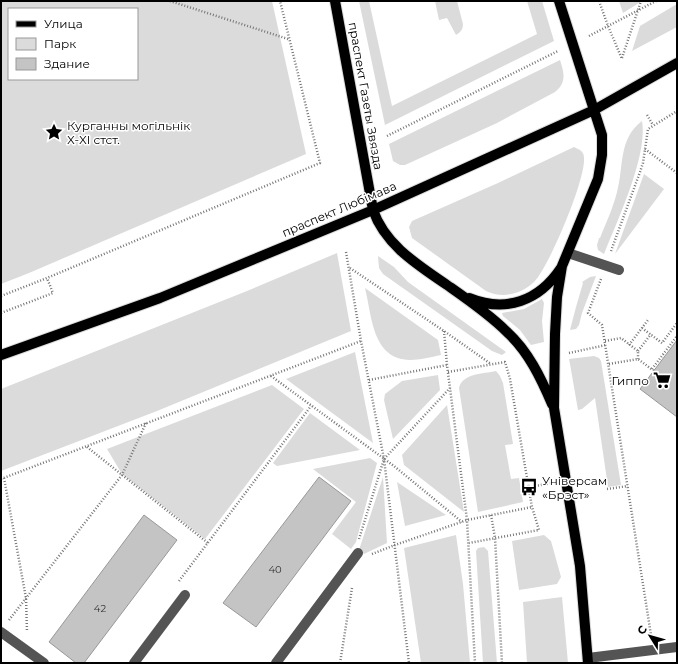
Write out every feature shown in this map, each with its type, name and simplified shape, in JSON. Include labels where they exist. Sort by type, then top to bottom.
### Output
[{"type":"main road","name":"праспект Газеты Звязда","points":[[335,1],[373,210],[384,232],[411,260],[497,323],[514,339],[530,361],[547,391],[554,408]]},
{"type":"main road","name":"праспект Газеты Звязда","points":[[559,1],[602,135],[602,155],[598,179],[562,266],[556,315],[554,408],[580,566],[588,660]]},
{"type":"main road","name":"праспект Любімава","points":[[1,355],[160,298],[373,210],[594,110],[677,63]]},
{"type":"main road","points":[[456,292],[474,300],[488,303],[508,304],[522,302],[543,289],[552,280],[562,266]]},
{"type":"lane","points":[[568,253],[619,270]]},
{"type":"lane","points":[[276,663],[358,553]]},
{"type":"lane","points":[[134,663],[185,595]]},
{"type":"lane","points":[[3,628],[27,651],[44,663]]},
{"type":"lane","points":[[588,660],[677,647]]},
{"type":"path","points":[[170,1],[289,39]]},
{"type":"path","points":[[1,296],[320,163],[280,1]]},
{"type":"path","points":[[599,1],[622,59],[641,1]]},
{"type":"path","points":[[589,36],[656,1]]},
{"type":"path","points":[[387,136],[558,51]]},
{"type":"path","points":[[653,650],[602,324],[588,313],[640,172],[648,129],[677,111]]},
{"type":"path","points":[[647,115],[653,125]]},
{"type":"path","points":[[645,150],[677,173]]},
{"type":"path","points":[[346,252],[350,268],[361,341],[384,459],[409,663]]},
{"type":"path","points":[[350,268],[491,364]]},
{"type":"path","points":[[1,313],[53,293],[47,278]]},
{"type":"path","points":[[629,345],[648,320]]},
{"type":"path","points":[[642,328],[662,343],[677,323]]},
{"type":"path","points":[[444,331],[467,520],[476,663]]},
{"type":"path","points":[[638,359],[638,351],[651,334]]},
{"type":"path","points":[[609,364],[638,359],[653,370],[677,336]]},
{"type":"path","points":[[605,341],[621,338],[638,351]]},
{"type":"path","points":[[27,651],[26,598],[3,479],[361,341]]},
{"type":"path","points":[[567,353],[606,345]]},
{"type":"path","points":[[448,372],[505,362],[510,379],[532,507],[539,530],[469,543]]},
{"type":"path","points":[[369,380],[447,365]]},
{"type":"path","points":[[506,366],[510,365]]},
{"type":"path","points":[[271,376],[384,459],[462,522]]},
{"type":"path","points":[[384,459],[450,387]]},
{"type":"path","points":[[185,595],[187,592],[176,584],[311,406]]},
{"type":"path","points":[[3,628],[122,475],[146,423]]},
{"type":"path","points":[[86,447],[208,543]]},
{"type":"path","points":[[529,487],[566,481]]},
{"type":"path","points":[[608,490],[628,486]]},
{"type":"path","points":[[358,553],[364,558],[395,545],[467,520],[532,507]]},
{"type":"path","points":[[491,515],[495,538],[502,663]]},
{"type":"green space","points":[[1,1],[272,1],[306,154],[1,284]]},
{"type":"green space","points":[[359,1],[369,1],[392,106],[537,34],[527,1],[542,1],[554,41],[385,125]]},
{"type":"green space","points":[[435,1],[457,1],[463,24],[462,29],[458,34],[456,35],[447,18],[439,20]]},
{"type":"green space","points":[[619,1],[640,1],[623,13]]},
{"type":"green space","points":[[677,4],[677,27],[632,51],[640,26]]},
{"type":"green space","points":[[560,60],[564,77],[559,89],[555,92],[497,123],[405,165],[400,165],[393,161],[389,144]]},
{"type":"green space","points":[[642,121],[643,135],[636,170],[604,254],[598,250],[597,245],[615,198],[625,145],[634,128]]},
{"type":"green space","points":[[574,147],[582,152],[584,158],[583,169],[573,203],[557,242],[541,273],[534,282],[523,290],[505,295],[499,295],[486,291],[412,238],[409,227],[412,221]]},
{"type":"green space","points":[[644,174],[664,189],[615,254]]},
{"type":"green space","points":[[337,253],[351,331],[157,411],[1,471],[1,389],[247,291]]},
{"type":"green space","points":[[378,256],[394,267],[408,282],[506,352],[502,355],[492,351],[383,274],[379,268]]},
{"type":"green space","points":[[596,276],[579,325],[576,329],[570,330],[583,283],[582,282],[590,277]]},
{"type":"green space","points":[[365,288],[438,340],[441,355],[410,360],[397,358],[388,352],[381,344],[372,323]]},
{"type":"green space","points":[[542,299],[544,303],[542,321],[544,342],[531,345],[520,330],[503,316],[502,313],[524,309]]},
{"type":"green space","points":[[355,352],[373,443],[286,379]]},
{"type":"green space","points":[[594,356],[599,358],[601,361],[621,485],[608,487],[595,398],[582,409],[578,410],[569,359]]},
{"type":"green space","points":[[496,371],[503,383],[513,444],[505,445],[511,479],[519,478],[523,502],[478,512],[459,388],[461,383],[469,377]]},
{"type":"green space","points":[[438,375],[440,390],[393,439],[384,400],[385,394],[402,381]]},
{"type":"green space","points":[[272,385],[304,409],[205,539],[122,474],[107,449]]},
{"type":"green space","points":[[447,405],[464,512],[404,465],[402,455]]},
{"type":"green space","points":[[310,413],[360,450],[277,466],[273,463]]},
{"type":"green space","points":[[370,458],[377,463],[356,542],[351,549],[332,534],[356,502],[313,469]]},
{"type":"green space","points":[[383,477],[387,543],[364,554],[359,550]]},
{"type":"green space","points":[[397,482],[446,515],[405,526]]},
{"type":"green space","points":[[456,535],[463,584],[470,663],[421,663],[404,548]]},
{"type":"green space","points":[[544,535],[551,541],[561,577],[557,584],[519,590],[512,541]]},
{"type":"green space","points":[[484,547],[488,551],[497,663],[483,663],[476,551],[478,548]]},
{"type":"green space","points":[[562,597],[568,663],[527,663],[523,602]]},
{"type":"building","name":"Гиппо","points":[[677,340],[677,417],[640,389]]},
{"type":"building","points":[[319,477],[351,501],[256,627],[223,603]]},
{"type":"building","points":[[144,515],[177,540],[84,663],[76,663],[49,642]]},
{"type":"place","name":"Курганны могільнік Х-ХI стст.","points":[[54,132]]},
{"type":"place","name":"Гиппо","points":[[662,380]]},
{"type":"place","name":"Універсам «Брэст»","points":[[529,487]]}]
